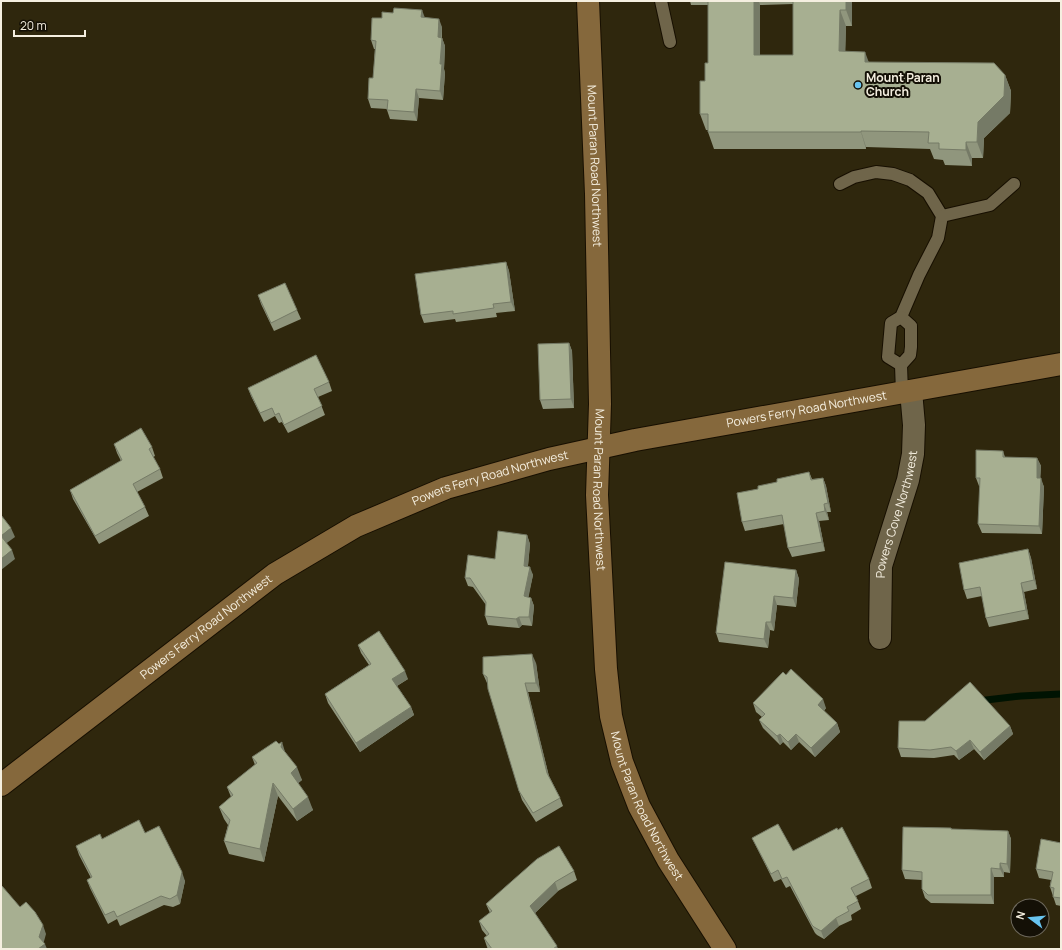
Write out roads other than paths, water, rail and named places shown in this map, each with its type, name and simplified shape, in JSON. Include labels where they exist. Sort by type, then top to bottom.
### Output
[{"type":"street","name":"Mount Paran Road Northwest","points":[[588,1],[596,202],[600,404],[597,495],[606,669],[611,716],[622,762],[639,806],[668,860],[725,949]]},
{"type":"street","name":"Powers Ferry Road Northwest","points":[[1,785],[275,574],[356,526],[446,488],[549,459],[636,440],[1061,364]]},
{"type":"street","name":"Powers Cove Northwest","points":[[880,638],[880,566],[908,480],[913,454],[914,425],[906,392]]},
{"type":"lane","points":[[661,1],[670,42]]},
{"type":"lane","points":[[840,184],[854,177],[876,172],[893,174],[910,180],[928,193],[942,216],[938,238],[919,275],[901,316],[891,323],[888,357],[901,365],[906,392]]},
{"type":"lane","points":[[942,216],[990,205],[1014,184]]},
{"type":"lane","points":[[901,316],[911,326],[912,347],[910,354],[901,365]]},
{"type":"waterway","points":[[986,700],[1061,694]]},
{"type":"place","name":"Mount Paran Church","points":[[858,85]]}]
